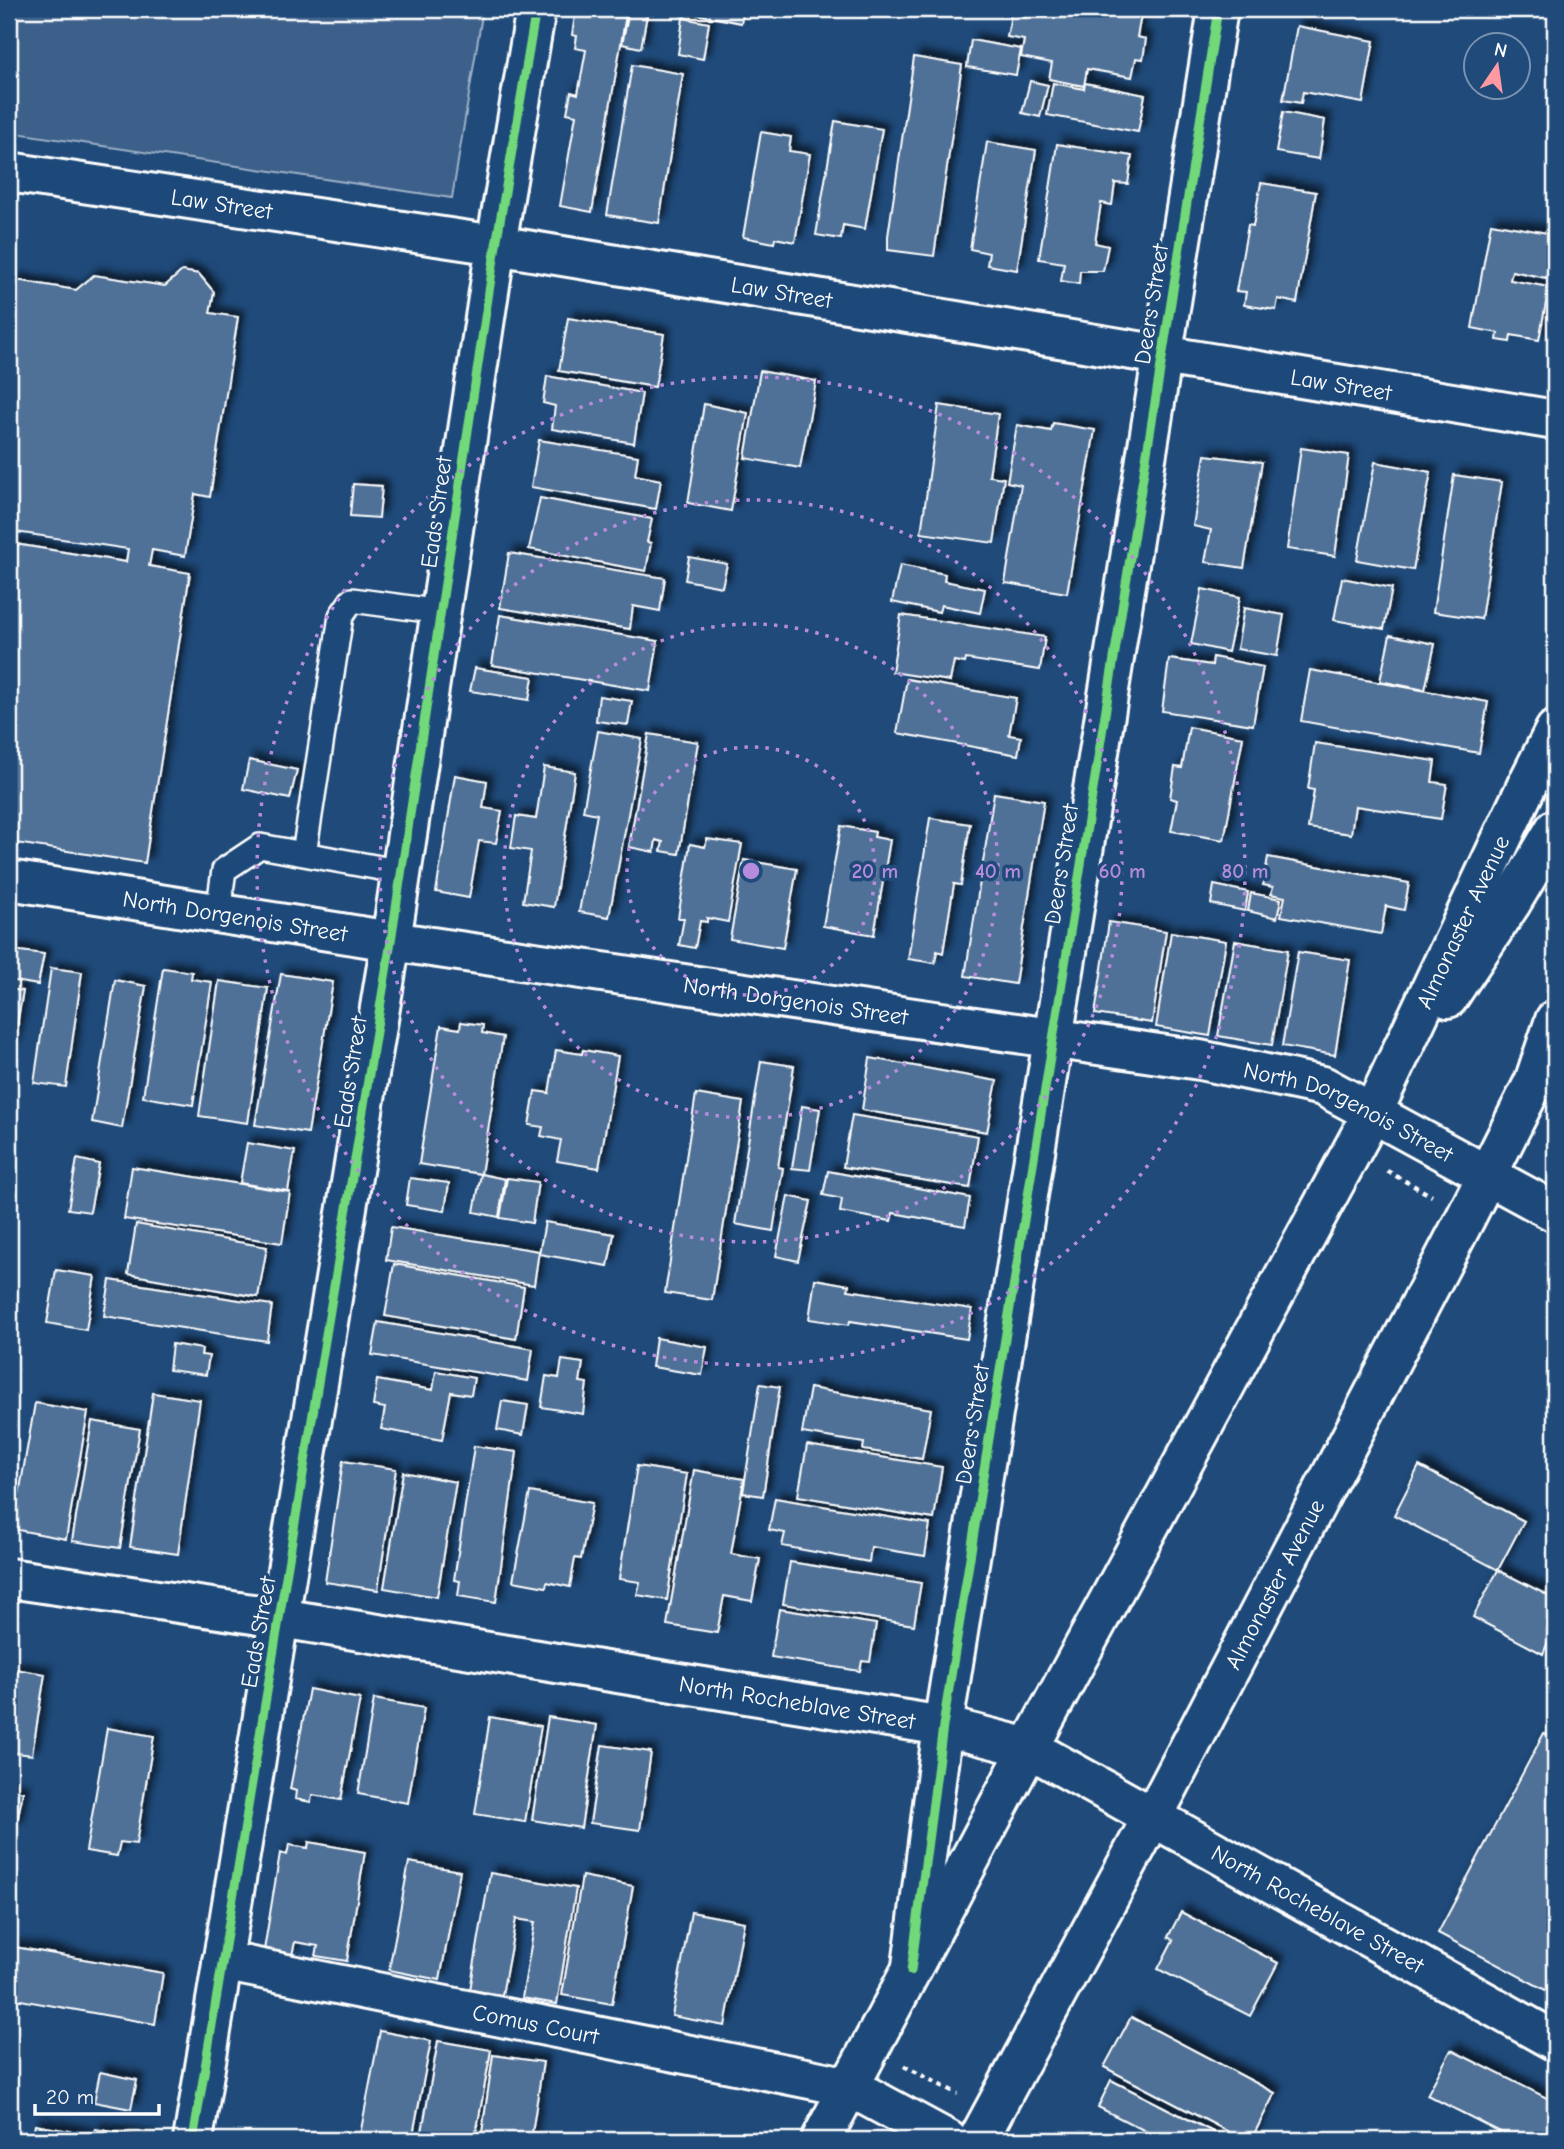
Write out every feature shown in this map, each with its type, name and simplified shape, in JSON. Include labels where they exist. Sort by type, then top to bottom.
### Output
[{"type":"street","name":"Eads Street","points":[[193,2140],[391,941],[496,245],[536,9]]},
{"type":"street","name":"Deers Street","points":[[911,1971],[943,1726],[1218,9]]},
{"type":"street","name":"Law Street","points":[[9,172],[496,245],[1555,420]]},
{"type":"street","name":"Almonaster Avenue","points":[[821,2140],[1029,1748],[1372,1114],[1555,730]]},
{"type":"street","name":"Almonaster Avenue","points":[[1372,1114],[1511,903],[1555,829]]},
{"type":"street","name":"North Dorgenois Street","points":[[9,880],[391,941],[1200,1060],[1323,1086],[1555,1212]]},
{"type":"street","name":"Almonaster Avenue","points":[[978,2140],[1153,1816],[1545,1068],[1555,1020]]},
{"type":"street","name":"North Rocheblave Street","points":[[9,1578],[280,1618],[943,1726],[1029,1748],[1555,2041]]},
{"type":"street","name":"Comus Court","points":[[222,1961],[850,2087],[948,2140]]},
{"type":"lane","points":[[304,854],[341,616],[352,600],[441,612]]},
{"type":"lane","points":[[218,914],[224,870],[260,846],[402,872]]},
{"type":"path","points":[[1378,1166],[1441,1202]]},
{"type":"path","points":[[902,2064],[967,2099]]},
{"type":"shaded area","points":[[9,9],[483,9],[452,198],[9,132]]},
{"type":"building","points":[[576,9],[627,9],[592,212],[560,206],[576,115],[567,113],[571,92],[578,94],[586,50],[575,48],[577,36],[572,35]]},
{"type":"building","points":[[646,9],[744,9],[741,23],[686,12],[685,16]]},
{"type":"building","points":[[843,9],[867,9],[866,17],[842,13]]},
{"type":"building","points":[[1027,9],[1142,10],[1137,37],[1146,39],[1143,59],[1136,58],[1132,77],[1087,69],[1084,86],[1049,79],[1052,63],[1021,57],[1024,40],[1007,37],[1011,14],[1026,17]]},
{"type":"building","points":[[629,11],[647,15],[641,48],[622,44]]},
{"type":"building","points":[[683,18],[709,23],[703,59],[678,54]]},
{"type":"building","points":[[1297,26],[1374,41],[1363,103],[1303,92],[1301,103],[1283,100]]},
{"type":"building","points":[[971,40],[1021,49],[1016,75],[967,67]]},
{"type":"building","points":[[914,57],[962,65],[934,256],[888,250]]},
{"type":"building","points":[[632,65],[683,74],[659,223],[607,215]]},
{"type":"building","points":[[1030,81],[1048,85],[1040,117],[1022,113]]},
{"type":"building","points":[[1053,83],[1084,89],[1085,83],[1145,95],[1138,132],[1047,115]]},
{"type":"building","points":[[1283,112],[1325,120],[1319,159],[1276,152]]},
{"type":"building","points":[[835,121],[882,129],[865,229],[843,225],[841,239],[816,235]]},
{"type":"building","points":[[761,132],[791,137],[789,151],[810,154],[795,242],[775,238],[774,243],[743,237]]},
{"type":"building","points":[[987,142],[1036,150],[1017,270],[987,265],[989,253],[970,249]]},
{"type":"building","points":[[1057,144],[1132,156],[1128,184],[1115,183],[1112,205],[1101,203],[1095,243],[1108,246],[1103,271],[1080,271],[1079,284],[1061,281],[1064,263],[1039,259]]},
{"type":"building","points":[[1261,183],[1316,192],[1297,303],[1278,299],[1276,310],[1244,305],[1246,292],[1236,291],[1248,225],[1253,226]]},
{"type":"building","points":[[1491,223],[1553,234],[1546,278],[1512,271],[1510,280],[1549,287],[1539,340],[1511,335],[1510,342],[1497,340],[1498,333],[1472,328]]},
{"type":"building","points":[[182,271],[199,274],[214,292],[210,313],[238,317],[210,497],[195,494],[185,556],[152,550],[149,566],[190,573],[145,863],[9,842],[9,543],[126,562],[128,549],[9,531],[9,285],[16,280],[76,290],[94,275],[165,286]]},
{"type":"building","points":[[568,318],[664,334],[655,387],[559,371]]},
{"type":"building","points":[[760,371],[816,381],[800,468],[745,458]]},
{"type":"building","points":[[547,376],[642,393],[634,443],[552,429],[555,406],[543,403]]},
{"type":"building","points":[[704,404],[748,413],[731,511],[688,503]]},
{"type":"building","points":[[939,405],[998,414],[989,476],[1004,478],[994,543],[921,533]]},
{"type":"building","points":[[1053,423],[1095,430],[1067,593],[1005,583],[1021,485],[1007,482],[1017,425],[1051,431]]},
{"type":"building","points":[[539,440],[638,456],[635,475],[661,480],[656,509],[531,487]]},
{"type":"building","points":[[1301,448],[1349,455],[1335,556],[1287,549]]},
{"type":"building","points":[[1205,455],[1262,462],[1244,568],[1205,562],[1211,530],[1193,526]]},
{"type":"building","points":[[1375,462],[1431,472],[1413,570],[1357,560]]},
{"type":"building","points":[[1454,475],[1502,482],[1481,619],[1433,612]]},
{"type":"building","points":[[353,484],[382,486],[379,518],[350,516]]},
{"type":"building","points":[[540,498],[652,519],[647,542],[651,543],[646,571],[529,549]]},
{"type":"building","points":[[509,553],[665,578],[660,611],[633,606],[630,629],[500,608]]},
{"type":"building","points":[[689,557],[727,564],[722,587],[685,580]]},
{"type":"building","points":[[900,565],[945,574],[944,581],[985,589],[980,613],[941,605],[939,612],[892,602]]},
{"type":"building","points":[[1342,578],[1392,588],[1384,629],[1334,620]]},
{"type":"building","points":[[1202,589],[1240,597],[1228,652],[1191,644]]},
{"type":"building","points":[[1244,608],[1284,615],[1277,656],[1237,649]]},
{"type":"building","points":[[500,615],[658,641],[650,691],[492,665]]},
{"type":"building","points":[[901,615],[1045,637],[1040,670],[966,659],[965,663],[954,661],[950,681],[892,672]]},
{"type":"building","points":[[1390,635],[1435,644],[1425,690],[1380,681]]},
{"type":"building","points":[[1213,657],[1263,667],[1253,725],[1162,711],[1169,659],[1212,665]]},
{"type":"building","points":[[475,668],[533,677],[529,700],[470,691]]},
{"type":"building","points":[[1310,670],[1488,702],[1479,753],[1301,721]]},
{"type":"building","points":[[907,679],[1016,698],[1009,735],[1021,737],[1018,755],[897,733]]},
{"type":"building","points":[[599,696],[632,701],[628,725],[596,721]]},
{"type":"building","points":[[1189,727],[1243,737],[1224,840],[1171,831],[1177,800],[1170,798],[1175,767],[1182,768]]},
{"type":"building","points":[[598,731],[642,739],[609,917],[579,912],[597,814],[583,811]]},
{"type":"building","points":[[649,734],[698,742],[679,854],[661,851],[663,842],[656,840],[654,852],[629,847]]},
{"type":"building","points":[[1315,743],[1435,761],[1432,782],[1447,784],[1441,819],[1355,806],[1351,834],[1308,828],[1314,790],[1308,789]]},
{"type":"building","points":[[249,760],[297,770],[290,799],[243,789]]},
{"type":"building","points":[[544,767],[575,772],[554,907],[523,902],[531,851],[511,848],[516,816],[536,819]]},
{"type":"building","points":[[455,775],[487,781],[483,808],[502,811],[496,843],[479,841],[469,898],[436,892]]},
{"type":"building","points":[[994,793],[1044,801],[1015,984],[965,976]]},
{"type":"building","points":[[930,818],[970,824],[961,885],[954,884],[943,953],[937,951],[935,963],[908,959]]},
{"type":"building","points":[[841,826],[875,832],[874,837],[890,840],[874,935],[823,926]]},
{"type":"building","points":[[707,839],[742,844],[728,922],[707,918],[707,922],[700,921],[695,948],[679,945],[684,918],[678,918],[690,844],[705,847]]},
{"type":"building","points":[[1268,857],[1409,883],[1404,910],[1386,906],[1381,934],[1281,916],[1285,897],[1271,894],[1273,887],[1263,885]]},
{"type":"building","points":[[744,860],[797,869],[783,948],[730,939]]},
{"type":"building","points":[[1214,885],[1248,892],[1245,911],[1211,904]]},
{"type":"building","points":[[1251,893],[1281,899],[1277,918],[1248,911]]},
{"type":"building","points":[[1109,922],[1166,931],[1152,1023],[1095,1014]]},
{"type":"building","points":[[1171,932],[1226,941],[1210,1036],[1156,1027]]},
{"type":"building","points":[[1235,941],[1288,950],[1272,1045],[1218,1036]]},
{"type":"building","points":[[12,950],[44,954],[38,985],[9,980]]},
{"type":"building","points":[[1298,952],[1350,960],[1335,1055],[1282,1046]]},
{"type":"building","points":[[51,968],[82,972],[66,1087],[34,1083]]},
{"type":"building","points":[[163,968],[192,972],[191,979],[212,982],[193,1105],[143,1097]]},
{"type":"building","points":[[281,974],[333,982],[308,1133],[255,1125]]},
{"type":"building","points":[[115,980],[146,986],[122,1128],[92,1122]]},
{"type":"building","points":[[219,981],[268,988],[248,1123],[199,1116]]},
{"type":"building","points":[[9,989],[23,991],[13,1047],[9,1047]]},
{"type":"building","points":[[461,1022],[483,1025],[482,1033],[503,1037],[481,1174],[419,1164],[441,1026],[460,1029]]},
{"type":"building","points":[[556,1050],[582,1054],[583,1050],[618,1056],[599,1168],[557,1161],[561,1140],[541,1136],[543,1127],[529,1125],[535,1091],[549,1093]]},
{"type":"building","points":[[870,1058],[997,1081],[987,1132],[862,1110]]},
{"type":"building","points":[[761,1061],[794,1066],[778,1167],[783,1168],[773,1231],[735,1224]]},
{"type":"building","points":[[696,1094],[743,1102],[712,1300],[665,1293]]},
{"type":"building","points":[[802,1106],[820,1109],[810,1170],[792,1168]]},
{"type":"building","points":[[852,1115],[978,1136],[970,1188],[843,1167]]},
{"type":"building","points":[[247,1143],[295,1151],[288,1191],[240,1183]]},
{"type":"building","points":[[77,1159],[99,1164],[90,1212],[68,1209]]},
{"type":"building","points":[[132,1167],[290,1192],[282,1243],[124,1219]]},
{"type":"building","points":[[828,1171],[970,1198],[965,1226],[893,1213],[891,1221],[840,1212],[842,1199],[823,1195]]},
{"type":"building","points":[[481,1174],[505,1179],[499,1217],[474,1212]]},
{"type":"building","points":[[410,1178],[449,1183],[445,1211],[406,1205]]},
{"type":"building","points":[[507,1178],[538,1182],[532,1223],[500,1218]]},
{"type":"building","points":[[788,1196],[811,1201],[798,1261],[776,1256]]},
{"type":"building","points":[[545,1222],[614,1234],[608,1266],[539,1254]]},
{"type":"building","points":[[136,1224],[267,1247],[258,1297],[128,1274]]},
{"type":"building","points":[[391,1227],[539,1251],[534,1285],[386,1260]]},
{"type":"building","points":[[394,1264],[524,1287],[516,1339],[385,1316]]},
{"type":"building","points":[[56,1270],[95,1276],[86,1330],[47,1323]]},
{"type":"building","points":[[815,1279],[849,1285],[848,1290],[972,1309],[967,1339],[850,1321],[849,1325],[809,1319]]},
{"type":"building","points":[[110,1280],[272,1305],[267,1341],[104,1316]]},
{"type":"building","points":[[378,1322],[533,1349],[528,1381],[372,1355]]},
{"type":"building","points":[[656,1338],[707,1347],[702,1375],[652,1367]]},
{"type":"building","points":[[172,1344],[202,1349],[201,1355],[209,1356],[206,1375],[169,1370]]},
{"type":"building","points":[[562,1360],[583,1363],[580,1382],[587,1383],[583,1414],[541,1407],[546,1376],[559,1378]]},
{"type":"building","points":[[436,1371],[474,1378],[471,1395],[451,1392],[442,1440],[381,1429],[385,1408],[373,1406],[377,1380],[433,1390]]},
{"type":"building","points":[[760,1384],[780,1387],[763,1496],[743,1493]]},
{"type":"building","points":[[810,1388],[931,1409],[922,1459],[863,1450],[864,1443],[802,1433]]},
{"type":"building","points":[[153,1393],[200,1400],[178,1554],[130,1547]]},
{"type":"building","points":[[502,1401],[528,1405],[523,1435],[497,1430]]},
{"type":"building","points":[[35,1403],[88,1412],[66,1539],[13,1529]]},
{"type":"building","points":[[92,1421],[140,1429],[120,1548],[72,1541]]},
{"type":"building","points":[[807,1445],[942,1467],[934,1519],[798,1496]]},
{"type":"building","points":[[474,1446],[517,1452],[496,1602],[458,1596],[460,1581],[454,1580]]},
{"type":"building","points":[[343,1461],[396,1469],[378,1590],[325,1582]]},
{"type":"building","points":[[637,1466],[687,1474],[667,1600],[637,1595],[640,1582],[619,1579]]},
{"type":"building","points":[[1419,1466],[1524,1521],[1498,1570],[1394,1515]]},
{"type":"building","points":[[694,1470],[744,1479],[731,1554],[760,1559],[752,1601],[724,1596],[717,1633],[667,1625]]},
{"type":"building","points":[[403,1472],[456,1482],[437,1597],[384,1588]]},
{"type":"building","points":[[530,1492],[592,1503],[581,1559],[575,1558],[570,1587],[547,1582],[546,1587],[513,1581]]},
{"type":"building","points":[[775,1498],[930,1524],[925,1556],[871,1547],[869,1562],[782,1546],[785,1533],[769,1530]]},
{"type":"building","points":[[790,1562],[921,1583],[914,1625],[783,1604]]},
{"type":"building","points":[[1498,1570],[1555,1599],[1555,1646],[1548,1642],[1543,1654],[1473,1617]]},
{"type":"building","points":[[779,1609],[876,1624],[870,1662],[862,1661],[860,1671],[771,1657]]},
{"type":"building","points":[[9,1668],[45,1674],[32,1755],[9,1752]]},
{"type":"building","points":[[309,1689],[360,1699],[341,1800],[312,1795],[311,1802],[295,1799],[296,1791],[290,1789]]},
{"type":"building","points":[[374,1699],[424,1708],[408,1803],[358,1794]]},
{"type":"building","points":[[490,1717],[541,1726],[525,1822],[475,1814]]},
{"type":"building","points":[[548,1717],[597,1725],[581,1828],[532,1820]]},
{"type":"building","points":[[107,1728],[154,1736],[136,1844],[120,1842],[117,1856],[86,1851]]},
{"type":"building","points":[[1544,1733],[1555,1739],[1555,1995],[1438,1933]]},
{"type":"building","points":[[602,1745],[651,1752],[640,1830],[590,1823]]},
{"type":"building","points":[[9,1788],[23,1792],[16,1827],[9,1826]]},
{"type":"building","points":[[309,1842],[365,1852],[347,1961],[316,1956],[318,1946],[295,1942],[292,1955],[264,1950],[280,1853],[287,1855],[289,1845],[308,1848]]},
{"type":"building","points":[[409,1862],[460,1871],[440,1980],[389,1970]]},
{"type":"building","points":[[490,1873],[576,1888],[557,2004],[522,1998],[535,1922],[516,1919],[502,1995],[470,1990]]},
{"type":"building","points":[[582,1876],[633,1886],[612,2004],[562,1995]]},
{"type":"building","points":[[691,1912],[744,1922],[725,2026],[672,2016]]},
{"type":"building","points":[[1181,1912],[1278,1963],[1250,2016],[1158,1969],[1173,1940],[1168,1937]]},
{"type":"building","points":[[9,1946],[163,1973],[155,2024],[9,1998]]},
{"type":"building","points":[[1131,2017],[1275,2093],[1251,2140],[1244,2140],[1104,2067]]},
{"type":"building","points":[[380,2031],[431,2041],[412,2140],[359,2140]]},
{"type":"building","points":[[438,2041],[491,2050],[475,2140],[422,2132]]},
{"type":"building","points":[[1451,2050],[1555,2102],[1555,2140],[1516,2140],[1427,2095]]},
{"type":"building","points":[[493,2055],[543,2062],[531,2140],[481,2140]]},
{"type":"building","points":[[100,2072],[137,2080],[131,2109],[94,2102]]},
{"type":"building","points":[[1111,2080],[1229,2140],[1163,2140],[1098,2107]]},
{"type":"building","points":[[35,2125],[87,2134],[86,2140],[32,2140]]},
{"type":"building","points":[[95,2129],[150,2138],[150,2140],[93,2140]]},
{"type":"cycle path","points":[[193,2140],[391,941],[496,245],[536,9]]},
{"type":"cycle path","points":[[911,1971],[943,1726],[1218,9]]}]
